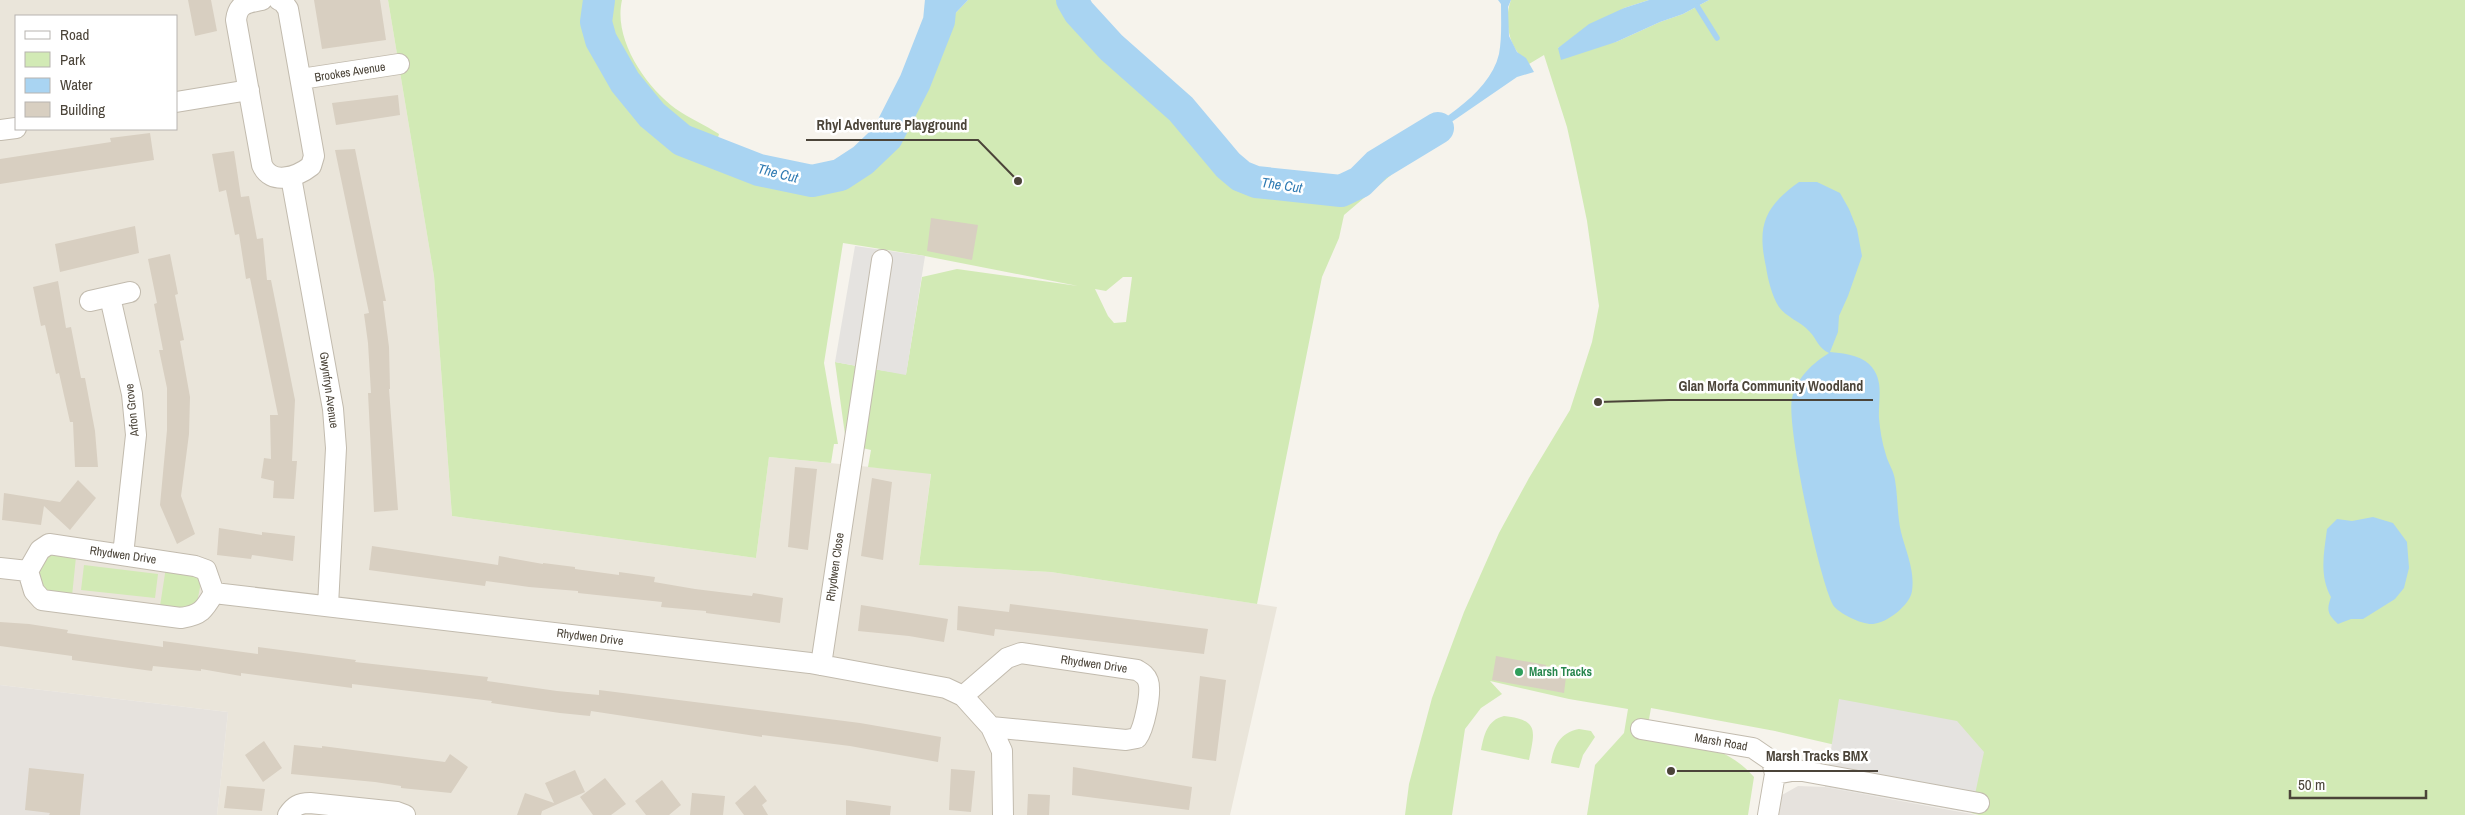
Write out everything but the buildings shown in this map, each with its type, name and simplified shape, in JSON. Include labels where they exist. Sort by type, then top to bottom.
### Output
[{"type":"street","points":[[260,0],[243,4],[237,10],[236,20],[266,173],[273,177],[291,177],[311,166],[314,156],[288,9],[283,2],[278,0]]},
{"type":"street","name":"Brookes Avenue","points":[[301,79],[399,64]]},
{"type":"street","points":[[178,102],[249,90]]},
{"type":"street","points":[[0,130],[15,128]]},
{"type":"street","name":"Gwynfryn Avenue","points":[[291,177],[333,410],[336,458],[328,606]]},
{"type":"street","name":"Rhydwen Close","points":[[821,665],[849,469],[882,260]]},
{"type":"street","points":[[90,301],[130,292]]},
{"type":"street","name":"Arfon Grove","points":[[110,297],[132,394],[136,435],[124,555]]},
{"type":"street","name":"Rhydwen Drive","points":[[28,571],[36,555],[49,544],[195,566],[206,570],[214,593],[821,665],[946,688],[963,696],[991,727],[1002,751],[1004,815]]},
{"type":"street","points":[[0,568],[28,571],[34,590],[42,600],[181,618],[195,616],[205,608],[214,593]]},
{"type":"street","name":"Rhydwen Drive","points":[[963,696],[1007,658],[1021,653],[1137,670],[1145,674],[1149,683],[1143,729],[1137,738],[1126,740],[991,727]]},
{"type":"street","name":"Marsh Road","points":[[1641,729],[1754,748],[1772,761],[1775,774]]},
{"type":"street","points":[[1768,815],[1775,774],[1797,770],[1979,803]]},
{"type":"street","points":[[288,815],[294,807],[301,803],[310,803],[397,812],[405,815]]},
{"type":"shaded area","points":[[0,0],[388,0],[434,276],[452,516],[756,558],[769,457],[931,473],[919,565],[1051,572],[1277,607],[1230,815],[217,815],[228,712],[0,685]]},
{"type":"shaded area","points":[[855,246],[925,256],[906,375],[835,362]]},
{"type":"shaded area","points":[[0,685],[228,712],[217,815],[0,815]]},
{"type":"shaded area","points":[[1839,699],[1957,721],[1984,752],[1971,813],[1825,787]]},
{"type":"shaded area","points":[[1798,786],[1825,787],[1977,815],[1779,815],[1782,795]]},
{"type":"green space","points":[[388,0],[622,0],[620,15],[622,30],[634,60],[653,88],[664,99],[676,109],[719,134],[712,159],[755,178],[784,185],[810,187],[840,181],[862,170],[886,147],[902,122],[947,22],[968,0],[1065,0],[1095,40],[1172,111],[1225,172],[1245,186],[1333,198],[1357,191],[1384,168],[1391,175],[1344,215],[1339,238],[1322,277],[1257,604],[1051,572],[919,565],[931,474],[868,467],[871,450],[858,447],[873,369],[906,374],[922,277],[957,269],[1078,286],[925,256],[843,243],[824,363],[838,444],[834,444],[831,463],[769,457],[756,558],[452,516],[434,276]],"holes":[[[1123,277],[1132,277],[1126,322],[1114,323],[1108,316],[1095,289],[1106,291]]]},
{"type":"green space","name":"Marsh Tracks","points":[[1511,0],[1649,0],[1624,8],[1558,48],[1616,42],[1683,14],[1709,0],[2465,0],[2465,815],[1979,815],[1971,813],[1975,790],[1870,753],[1775,731],[1651,708],[1646,736],[1705,746],[1730,757],[1754,777],[1748,815],[1587,815],[1595,765],[1624,733],[1628,709],[1569,699],[1490,681],[1502,694],[1481,708],[1465,729],[1452,815],[1405,815],[1409,784],[1432,698],[1464,612],[1499,533],[1529,478],[1570,410],[1592,342],[1599,306],[1587,221],[1567,127],[1544,55],[1529,64],[1517,52],[1513,44],[1509,32],[1508,19]]},
{"type":"green space","points":[[835,362],[857,366],[846,442]]},
{"type":"green space","points":[[45,554],[76,557],[72,596],[43,592],[36,581],[42,556]]},
{"type":"green space","points":[[84,565],[158,574],[155,598],[81,590]]},
{"type":"green space","points":[[166,567],[195,573],[201,582],[197,603],[190,609],[160,606]]},
{"type":"green space","points":[[1504,716],[1524,720],[1532,728],[1533,741],[1529,760],[1481,750],[1487,729],[1494,721]]},
{"type":"green space","points":[[1579,729],[1591,731],[1595,737],[1583,755],[1579,768],[1551,763],[1559,741],[1567,733]]},
{"type":"water","points":[[589,0],[604,0],[605,27],[617,69],[593,23]]},
{"type":"water","points":[[941,0],[968,0],[947,22],[915,82],[939,21]]},
{"type":"water","points":[[1498,0],[1511,0],[1508,7],[1509,36],[1517,52],[1526,58],[1534,72],[1517,77],[1402,156],[1397,149],[1457,109],[1484,84],[1493,69],[1501,42],[1501,4]]},
{"type":"water","points":[[1649,0],[1709,0],[1683,14],[1616,42],[1561,60],[1558,48],[1589,24],[1624,8]]},
{"type":"water","points":[[1799,182],[1817,182],[1840,193],[1857,229],[1862,256],[1839,316],[1838,332],[1830,352],[1861,358],[1874,370],[1879,383],[1881,436],[1896,486],[1901,532],[1913,583],[1907,602],[1891,617],[1879,623],[1863,623],[1840,612],[1833,605],[1812,535],[1799,469],[1791,414],[1794,390],[1806,371],[1829,353],[1822,349],[1806,328],[1779,307],[1769,282],[1762,240],[1766,218],[1771,209],[1787,191]]},
{"type":"water","points":[[2373,517],[2393,523],[2407,542],[2409,568],[2404,588],[2395,599],[2363,619],[2351,619],[2338,624],[2329,612],[2331,597],[2327,589],[2324,572],[2327,529],[2337,519],[2352,521]]},
{"type":"waterway","name":"The Cut","points":[[599,0],[596,22],[601,40],[625,82],[652,115],[682,140],[759,170],[812,181],[840,175],[863,160],[887,137],[915,82],[939,21],[941,0]]},
{"type":"waterway","name":"The Cut","points":[[1072,0],[1079,12],[1111,47],[1181,109],[1228,165],[1241,176],[1256,182],[1341,191],[1360,182],[1377,165],[1438,128]]},
{"type":"waterway","points":[[1697,6],[1717,38]]},
{"type":"place","name":"Rhyl Adventure Playground","points":[[1018,181]]},
{"type":"place","name":"Glan Morfa Community Woodland","points":[[1598,402]]},
{"type":"place","name":"Marsh Tracks","points":[[1519,672]]},
{"type":"place","name":"Marsh Tracks BMX","points":[[1671,771]]}]
